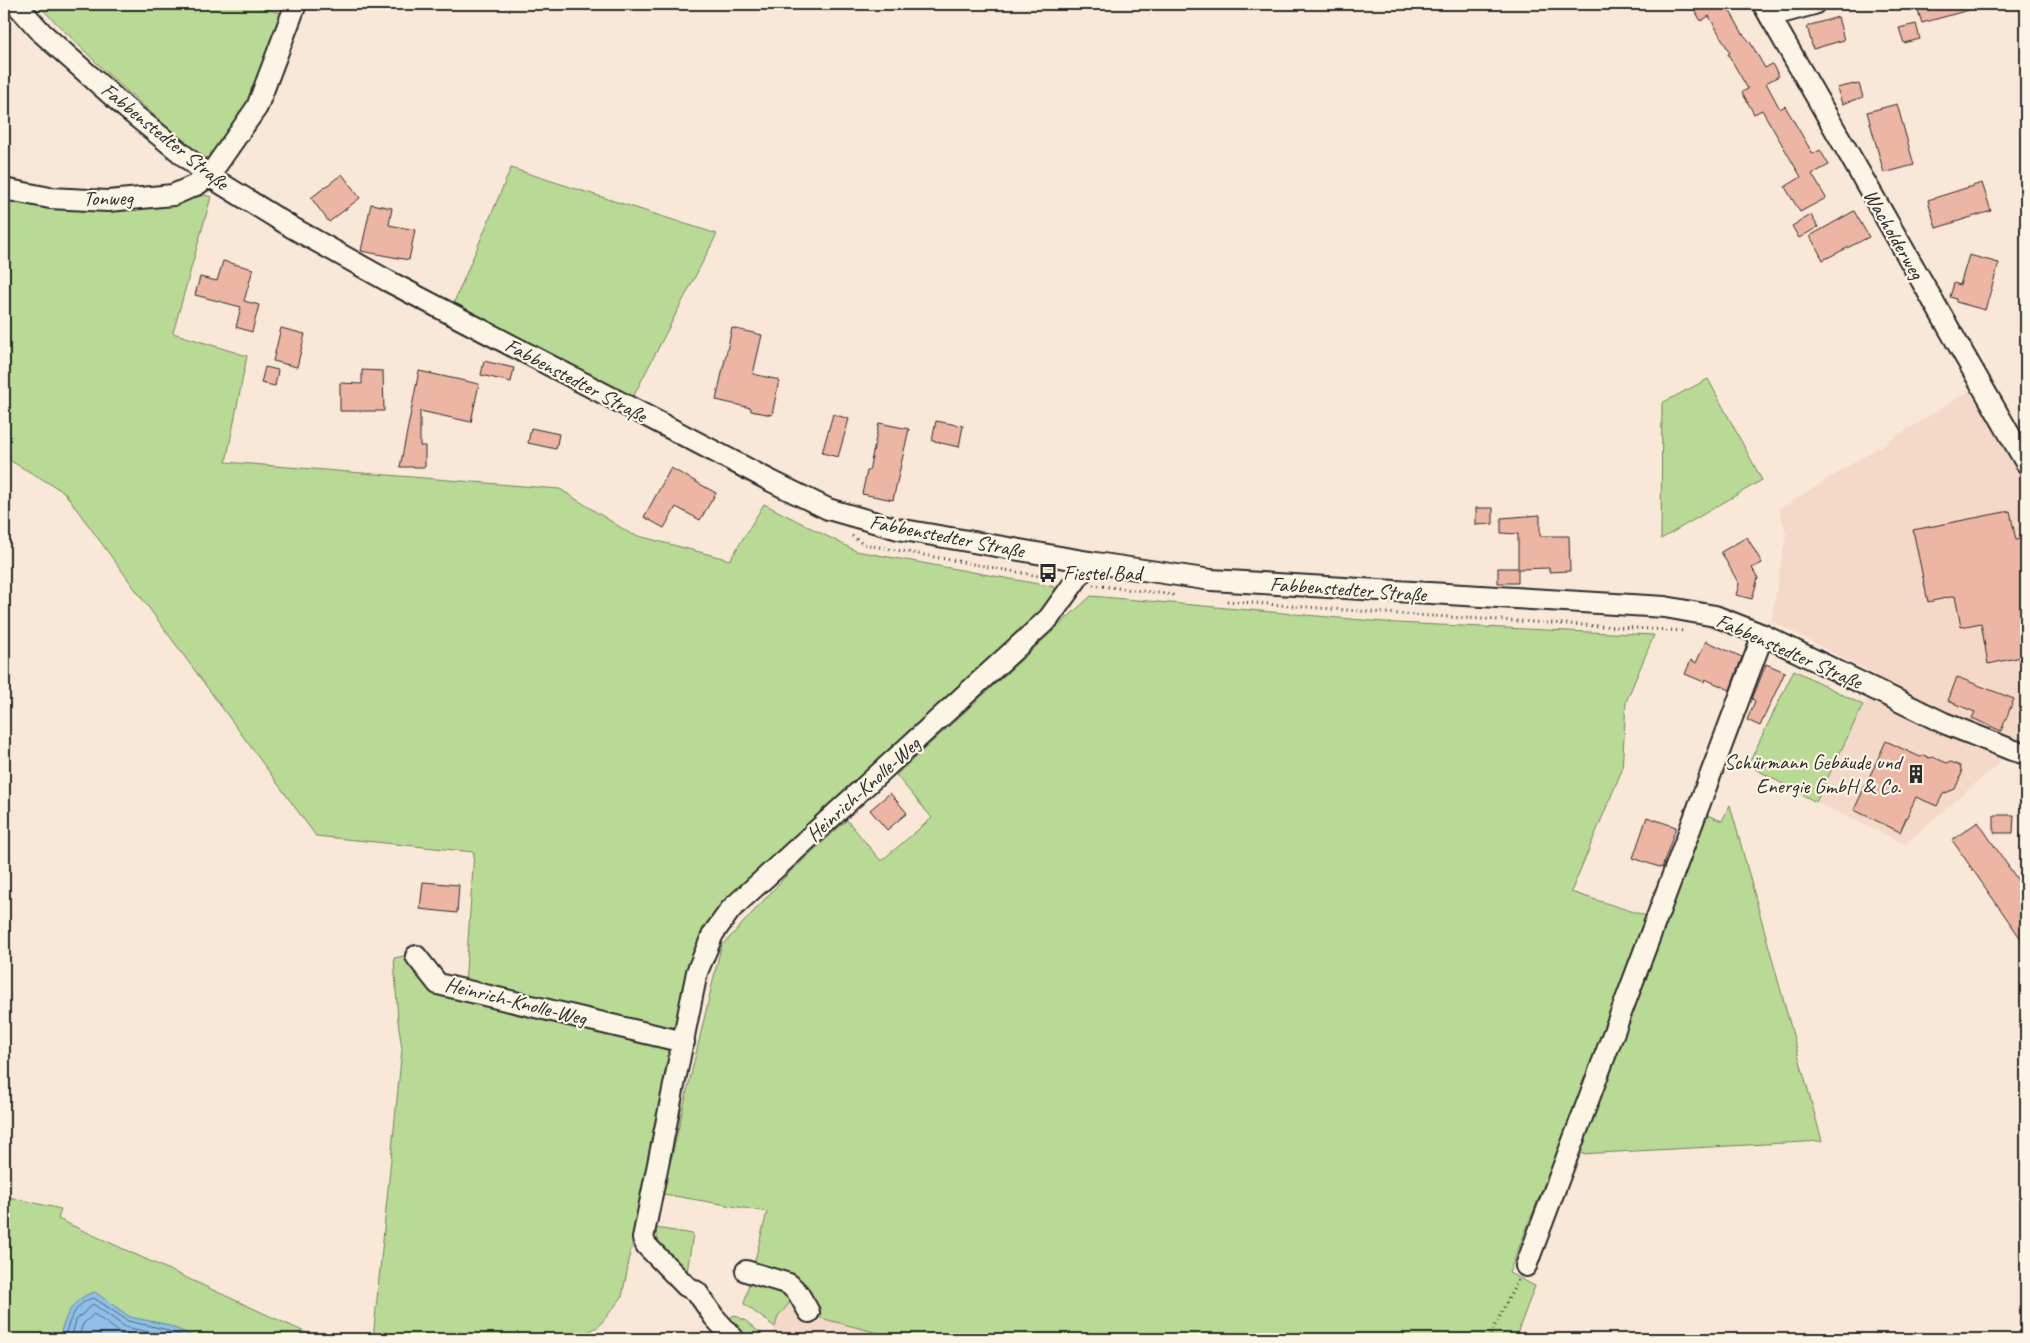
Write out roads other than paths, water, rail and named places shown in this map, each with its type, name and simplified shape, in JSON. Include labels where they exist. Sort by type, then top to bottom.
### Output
[{"type":"street","name":"Fabbenstedter Straße","points":[[16,4],[42,33],[127,108],[209,176],[293,228],[388,281],[771,482],[828,509],[898,529],[1089,562],[1211,580],[1666,607],[1714,616],[1763,635],[1944,723],[2026,754]]},
{"type":"street","points":[[209,176],[257,107],[296,4]]},
{"type":"street","points":[[1767,10],[1814,4]]},
{"type":"street","name":"Wacholderweg","points":[[1767,10],[2026,464]]},
{"type":"street","name":"Tonweg","points":[[4,189],[50,198],[108,201],[174,195],[198,184],[209,176]]},
{"type":"street","name":"Heinrich-Knolle-Weg","points":[[734,1339],[714,1317],[698,1292],[686,1286],[646,1245],[643,1238],[698,972],[712,934],[731,909],[1049,618],[1089,562]]},
{"type":"street","points":[[1526,1266],[1763,635]]},
{"type":"street","name":"Heinrich-Knolle-Weg","points":[[416,956],[438,984],[684,1042]]},
{"type":"street","points":[[746,1271],[789,1284],[798,1293],[809,1312]]},
{"type":"water","points":[[95,1292],[130,1317],[165,1324],[200,1339],[59,1339],[70,1310],[80,1299]]},
{"type":"place","name":"Fiestel Bad","points":[[1048,573]]},
{"type":"place","name":"Schürmann Gebäude und Energie GmbH & Co.","points":[[1916,774]]}]
